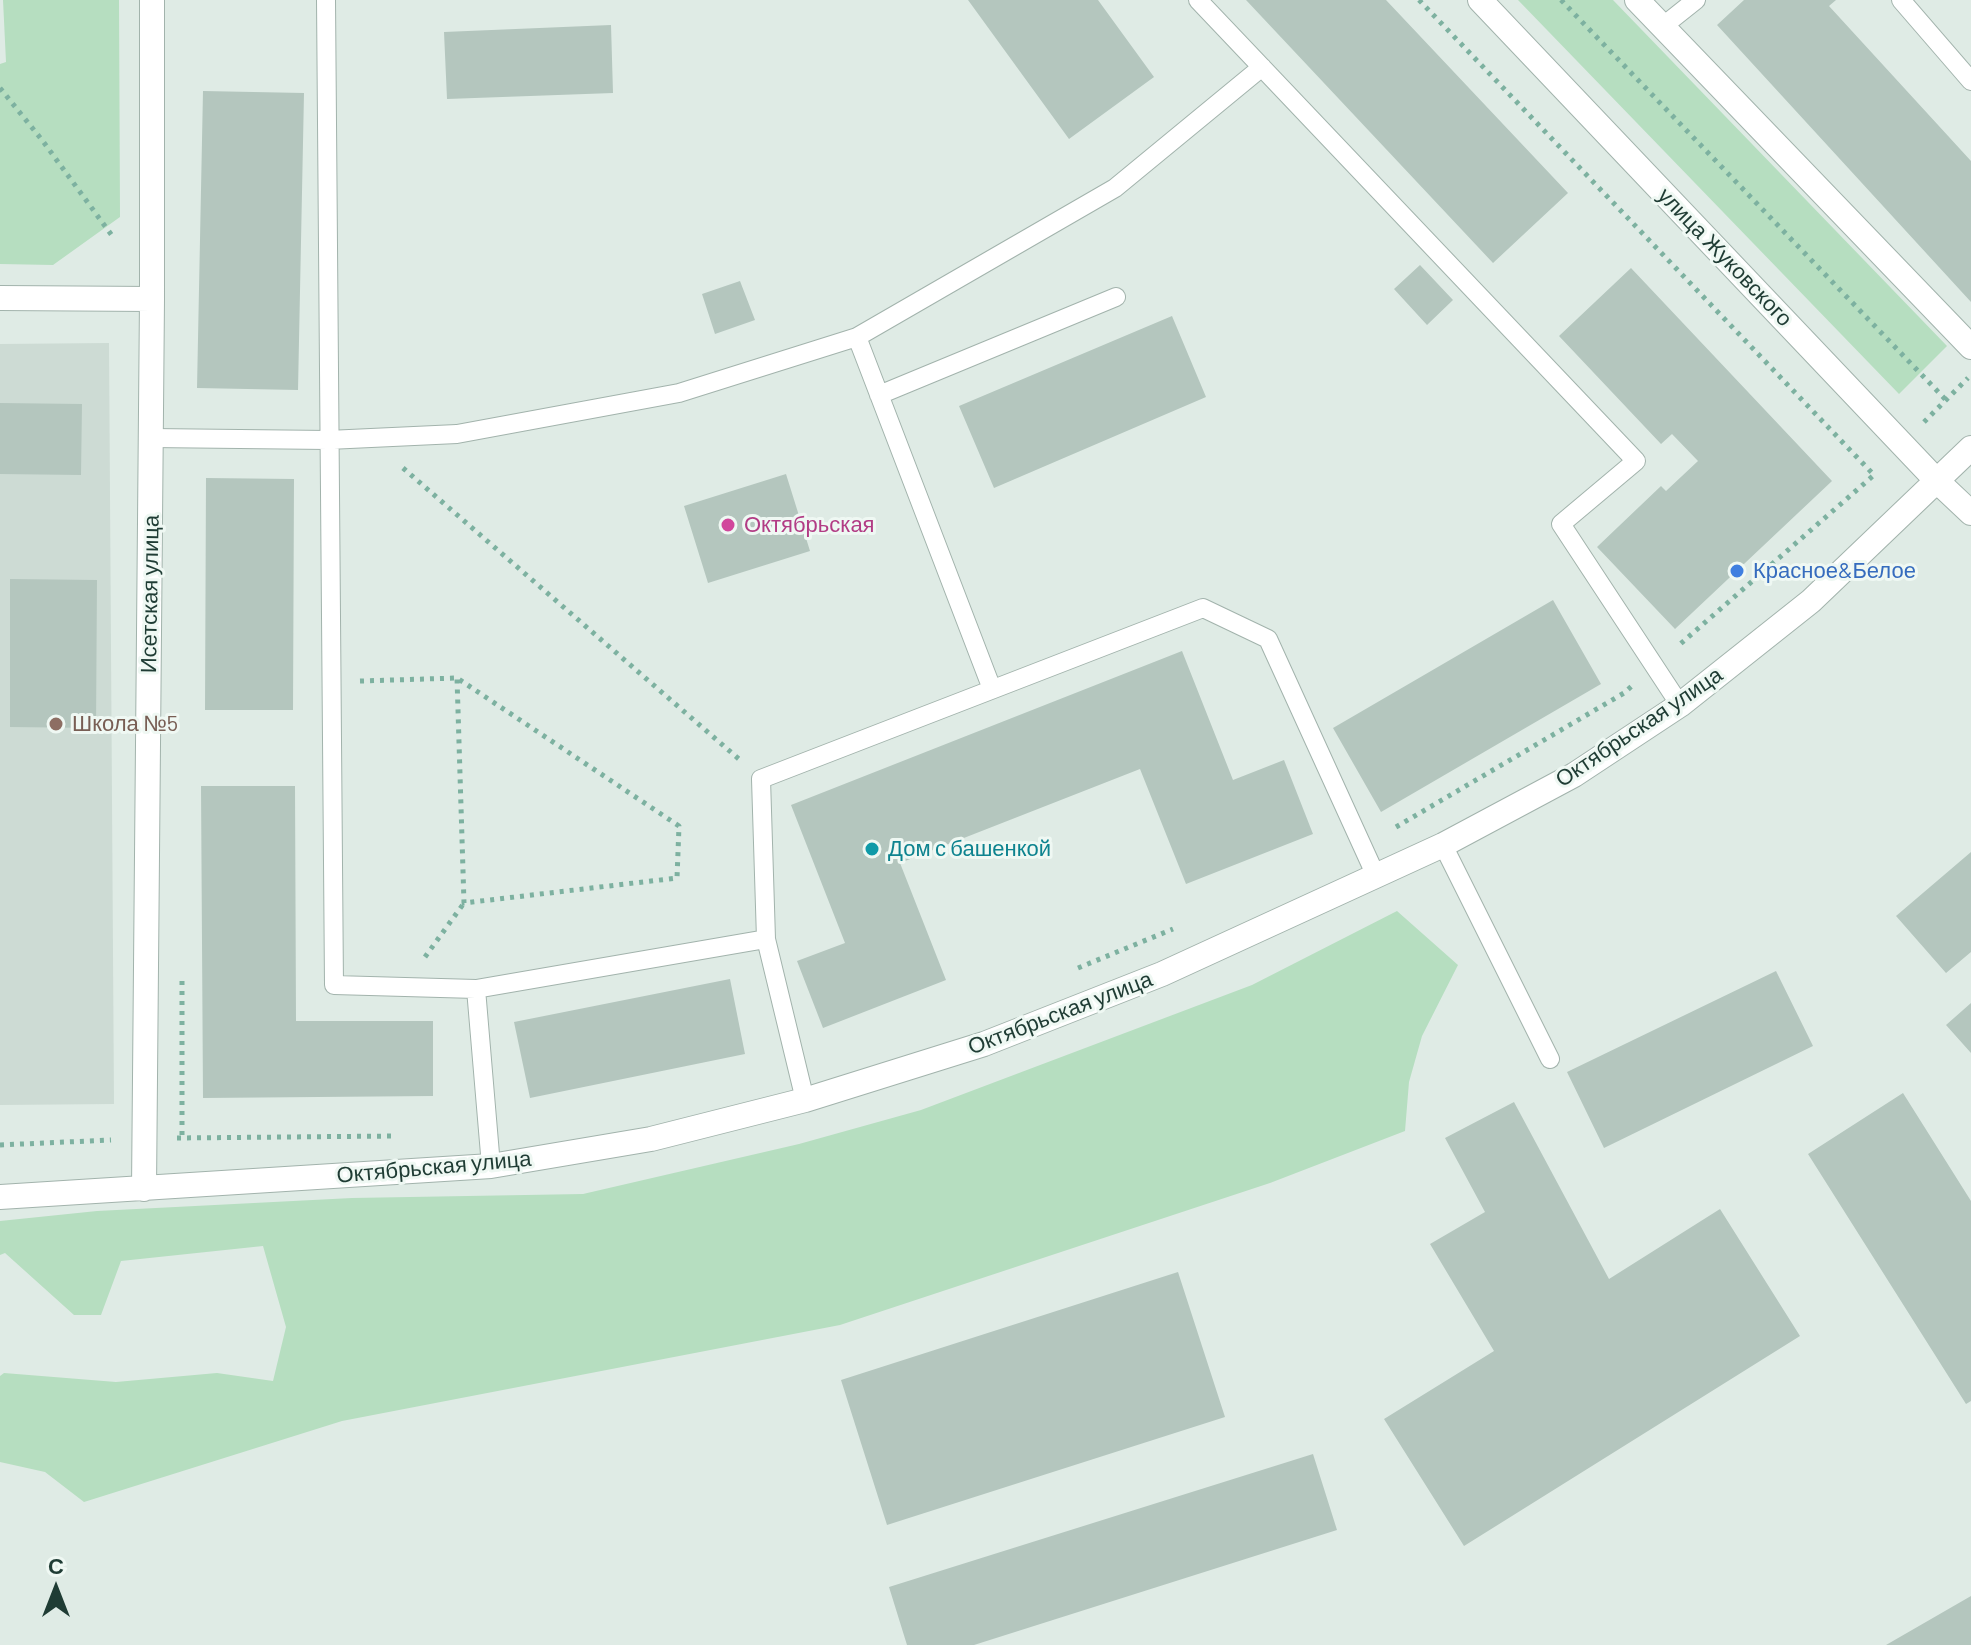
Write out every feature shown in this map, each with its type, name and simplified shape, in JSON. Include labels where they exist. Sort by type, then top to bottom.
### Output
[{"type":"street","name":"Исетская улица","points":[[144,1189],[152,0]]},
{"type":"street","name":"улица Жуковского","points":[[1480,0],[1937,481],[1971,513]]},
{"type":"street","points":[[1637,0],[1971,347]]},
{"type":"street","points":[[0,298],[152,299]]},
{"type":"street","name":"Октябрьская улица","points":[[0,1197],[491,1166],[651,1139],[805,1100],[984,1044],[1162,974],[1443,845],[1574,775],[1680,705],[1811,601],[1971,448]]},
{"type":"lane","points":[[326,0],[334,985],[476,989],[766,939]]},
{"type":"lane","points":[[1198,0],[1636,461],[1561,524],[1680,705]]},
{"type":"lane","points":[[1662,27],[1696,0]]},
{"type":"lane","points":[[1901,0],[1971,81]]},
{"type":"lane","points":[[151,438],[328,440],[457,434],[679,393],[857,337],[1115,188],[1262,67]]},
{"type":"lane","points":[[879,395],[1116,297]]},
{"type":"lane","points":[[857,337],[992,689]]},
{"type":"lane","points":[[805,1100],[766,939],[761,779],[1203,608],[1268,639],[1376,876]]},
{"type":"lane","points":[[1443,845],[1550,1059]]},
{"type":"lane","points":[[476,989],[491,1166]]},
{"type":"path","points":[[1362,847],[1624,693],[1874,475],[1419,0]]},
{"type":"path","points":[[1561,0],[1946,400]]},
{"type":"path","points":[[0,88],[113,237]]},
{"type":"path","points":[[369,438],[761,779]]},
{"type":"path","points":[[403,987],[464,903],[457,678]]},
{"type":"path","points":[[331,682],[457,678],[679,826],[677,878],[464,903]]},
{"type":"path","points":[[1069,972],[1185,924]]},
{"type":"path","points":[[0,1145],[145,1139],[397,1136]]},
{"type":"shaded area","name":"Школа №5","points":[[109,343],[114,1104],[0,1105],[0,344]]},
{"type":"green space","points":[[3,0],[119,0],[120,217],[53,265],[0,264],[0,64],[6,62]]},
{"type":"green space","points":[[1518,0],[1613,0],[1947,346],[1899,394]]},
{"type":"green space","points":[[1397,911],[1458,965],[1422,1036],[1409,1082],[1405,1131],[1270,1183],[840,1325],[342,1421],[84,1502],[45,1472],[0,1462],[0,1376],[4,1373],[116,1382],[217,1373],[273,1381],[286,1327],[263,1246],[121,1261],[101,1315],[74,1315],[5,1253],[0,1255],[0,1221],[97,1211],[352,1198],[583,1194],[799,1144],[921,1110],[1252,985]]},
{"type":"building","points":[[968,0],[1098,0],[1154,77],[1069,139]]},
{"type":"building","points":[[1246,0],[1386,0],[1568,193],[1493,263]]},
{"type":"building","points":[[1744,0],[1836,0],[1829,6],[1971,161],[1971,302],[1717,25]]},
{"type":"building","points":[[611,25],[613,93],[447,99],[444,32]]},
{"type":"building","points":[[203,91],[304,93],[298,390],[197,388]]},
{"type":"building","points":[[1420,265],[1453,300],[1427,325],[1394,289]]},
{"type":"building","points":[[1631,268],[1832,481],[1675,629],[1597,547],[1661,486],[1666,491],[1698,461],[1672,434],[1661,444],[1559,336]]},
{"type":"building","points":[[740,281],[755,320],[715,334],[702,294]]},
{"type":"building","points":[[1172,316],[1206,397],[994,488],[959,406]]},
{"type":"building","points":[[0,403],[82,404],[81,475],[0,474]]},
{"type":"building","points":[[786,474],[810,551],[708,583],[684,506]]},
{"type":"building","points":[[206,478],[294,479],[293,710],[205,710]]},
{"type":"building","points":[[10,579],[97,580],[96,728],[10,727]]},
{"type":"building","points":[[1553,600],[1601,684],[1381,812],[1333,728]]},
{"type":"building","name":"Дом с башенкой","points":[[1182,651],[1233,780],[1284,760],[1313,834],[1186,884],[1140,769],[900,863],[946,980],[823,1028],[797,961],[845,943],[791,805]]},
{"type":"building","points":[[201,786],[295,786],[296,1021],[433,1021],[433,1096],[203,1098]]},
{"type":"building","points":[[1971,852],[1971,952],[1946,973],[1896,916]]},
{"type":"building","points":[[1776,971],[1813,1046],[1604,1148],[1567,1072]]},
{"type":"building","points":[[730,979],[745,1054],[530,1098],[514,1022]]},
{"type":"building","points":[[1971,1003],[1971,1053],[1946,1025]]},
{"type":"building","points":[[1903,1093],[1971,1201],[1971,1401],[1966,1404],[1808,1154]]},
{"type":"building","points":[[1514,1102],[1609,1279],[1720,1209],[1800,1336],[1464,1546],[1384,1419],[1494,1351],[1430,1244],[1485,1212],[1445,1138]]},
{"type":"building","points":[[1178,1272],[1225,1417],[887,1525],[841,1380]]},
{"type":"building","points":[[1313,1454],[1337,1530],[974,1645],[907,1645],[889,1587]]},
{"type":"building","points":[[1971,1596],[1971,1645],[1886,1645]]},
{"type":"place","name":"Октябрьская","points":[[728,525]]},
{"type":"place","name":"Красное&Белое","points":[[1737,571]]},
{"type":"place","name":"Школа №5","points":[[56,724]]},
{"type":"place","name":"Дом с башенкой","points":[[872,849]]}]
